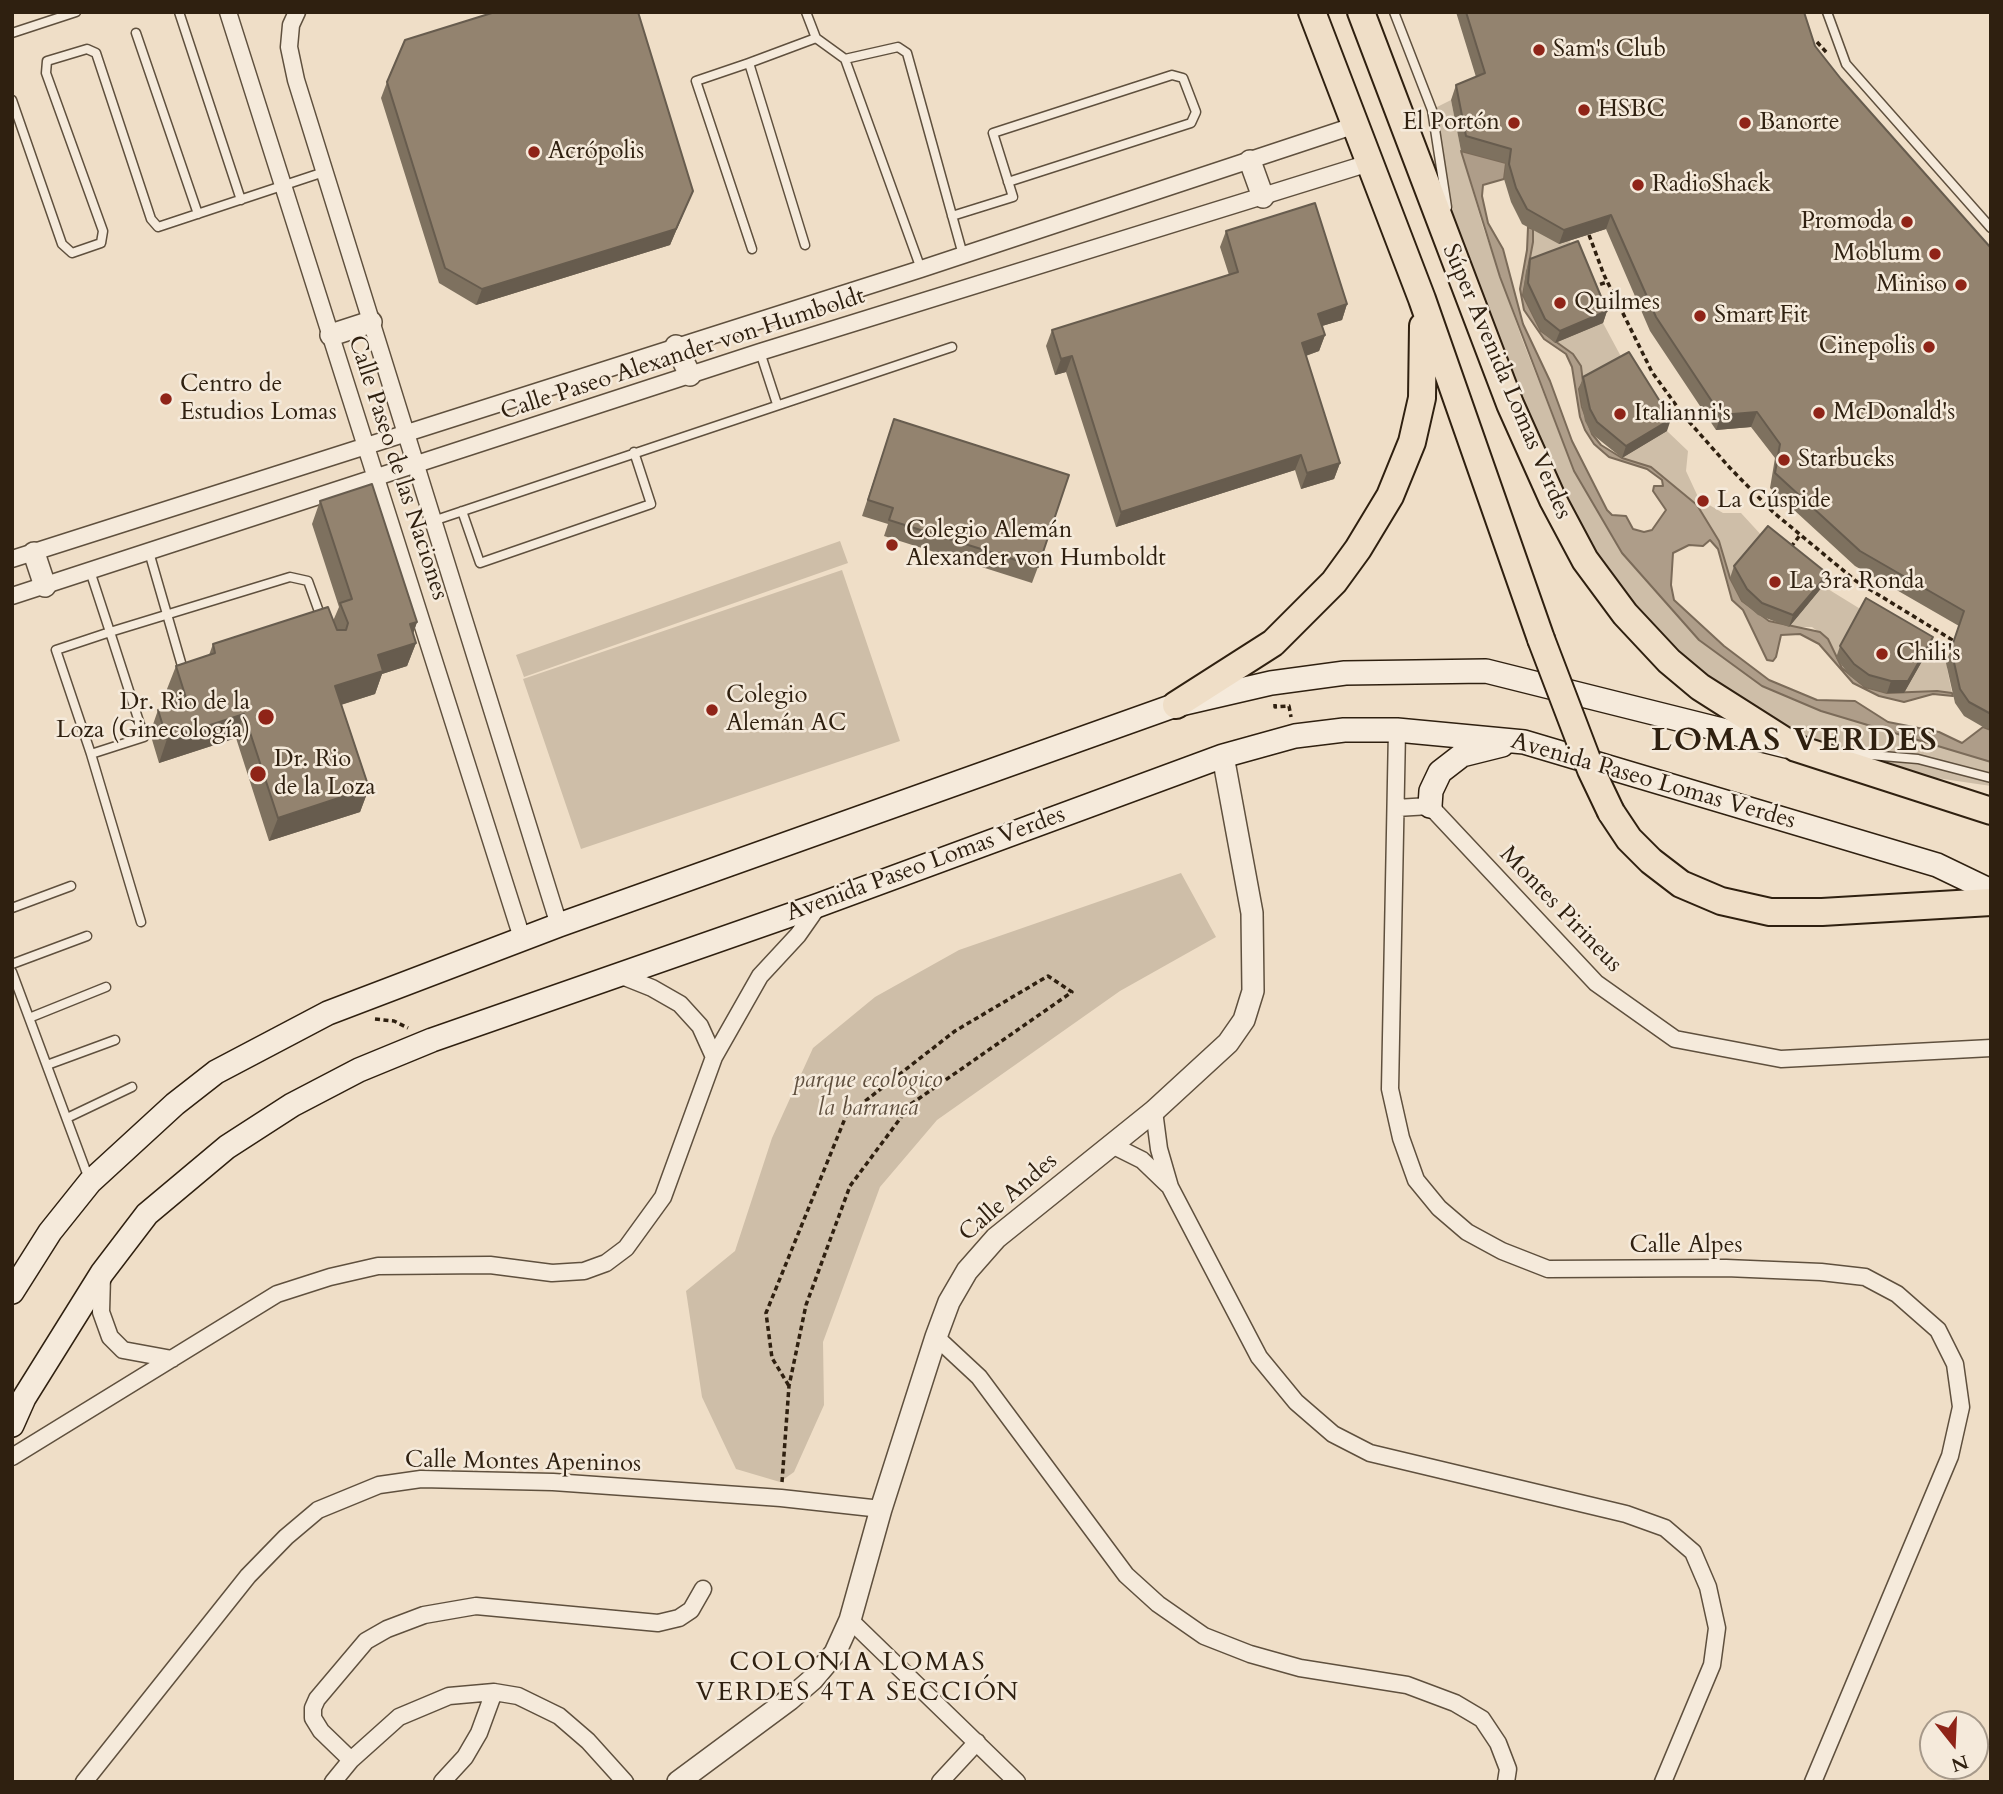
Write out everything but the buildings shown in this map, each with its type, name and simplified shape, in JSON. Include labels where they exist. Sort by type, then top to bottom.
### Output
[{"type":"main road","name":"Súper Avenida Lomas Verdes","points":[[1312,12],[1422,299],[1541,639],[1591,770],[1611,812],[1629,839],[1651,861],[1681,884],[1721,901],[1770,912],[1991,901]]},
{"type":"main road","name":"Súper Avenida Lomas Verdes","points":[[1361,12],[1510,404],[1553,500],[1585,560],[1625,614],[1669,661],[1700,687],[1796,748]]},
{"type":"main road","points":[[1176,705],[1273,643],[1334,582],[1358,549],[1390,496],[1412,442],[1422,398],[1422,299]]},
{"type":"main road","points":[[12,1292],[50,1232],[90,1182],[175,1104],[216,1072],[328,1013],[522,938],[1176,705],[1272,683],[1392,670],[1486,671],[1796,748],[1991,811]]},
{"type":"main road","name":"Avenida Paseo Lomas Verdes","points":[[12,1425],[28,1392],[102,1273],[147,1214],[227,1147],[303,1099],[359,1070],[432,1040],[819,905],[1223,756],[1295,736],[1344,730],[1397,730],[1524,742],[1937,865],[1991,891]]},
{"type":"main road","points":[[1430,806],[1431,791],[1440,772],[1462,755],[1484,747],[1524,742]]},
{"type":"street","name":"Calle Paseo de las Naciones","points":[[228,12],[522,938]]},
{"type":"street","name":"Calle Paseo de las Naciones","points":[[297,12],[291,24],[290,56],[405,435],[559,925]]},
{"type":"street","name":"Calle Paseo Alexander von Humboldt","points":[[12,559],[921,269],[1356,125]]},
{"type":"street","points":[[1250,161],[1264,197]]},
{"type":"street","name":"Calle Paseo Alexander von Humboldt","points":[[12,596],[760,352],[1370,163]]},
{"type":"street","points":[[331,335],[371,322]]},
{"type":"street","points":[[676,346],[690,375]]},
{"type":"street","points":[[34,553],[45,586]]},
{"type":"street","name":"Calle Alpes","points":[[1397,730],[1390,1089],[1401,1138],[1416,1180],[1439,1208],[1467,1232],[1502,1251],[1548,1269],[1726,1268],[1821,1272],[1865,1277],[1897,1294],[1938,1331],[1955,1364],[1961,1407],[1950,1456],[1813,1782]]},
{"type":"street","name":"Calle Andes","points":[[678,1782],[813,1679],[835,1653],[850,1620],[881,1509],[936,1337],[949,1302],[967,1271],[996,1238],[1154,1111],[1228,1043],[1244,1020],[1253,991],[1252,913],[1223,756]]},
{"type":"street","points":[[1396,807],[1430,806]]},
{"type":"street","name":"Montes Pirineus","points":[[1430,806],[1596,984],[1675,1039],[1782,1059],[1991,1048]]},
{"type":"street","points":[[12,1457],[277,1294],[366,1268],[436,1263],[490,1265],[552,1273],[584,1270],[606,1263],[626,1248],[663,1197],[714,1057],[760,975],[798,935],[819,905]]},
{"type":"street","points":[[616,974],[652,988],[680,1004],[700,1026],[714,1057]]},
{"type":"street","points":[[1154,1111],[1159,1149],[1170,1186],[1259,1357],[1296,1402],[1333,1434],[1370,1453],[1626,1514],[1665,1528],[1693,1552],[1709,1587],[1717,1628],[1712,1665],[1663,1782]]},
{"type":"street","points":[[1112,1145],[1142,1160],[1170,1186]]},
{"type":"street","points":[[102,1273],[100,1312],[110,1337],[123,1350],[172,1359]]},
{"type":"street","points":[[936,1337],[979,1377],[1126,1574],[1158,1604],[1204,1636],[1250,1654],[1300,1668],[1406,1685],[1455,1703],[1482,1720],[1498,1743],[1508,1769],[1506,1782]]},
{"type":"street","name":"Calle Montes Apeninos","points":[[84,1782],[248,1576],[286,1537],[318,1510],[379,1485],[421,1479],[553,1482],[781,1498],[881,1509]]},
{"type":"street","points":[[351,1760],[321,1731],[313,1718],[313,1709],[317,1699],[366,1641],[387,1629],[424,1615],[476,1606],[658,1623],[679,1618],[691,1610],[703,1589]]},
{"type":"street","points":[[850,1620],[1017,1782]]},
{"type":"street","points":[[442,1782],[472,1745],[494,1692]]},
{"type":"street","points":[[333,1782],[351,1760],[399,1717],[449,1696],[494,1692],[518,1696],[559,1716],[588,1741],[625,1782]]},
{"type":"street","points":[[940,1782],[976,1742]]},
{"type":"lane","points":[[12,33],[76,12]]},
{"type":"lane","points":[[179,12],[241,200]]},
{"type":"lane","points":[[806,12],[816,38],[845,59],[921,269]]},
{"type":"lane","points":[[1394,12],[1432,110],[1457,265]]},
{"type":"lane","points":[[1827,12],[1846,64],[1991,228]]},
{"type":"lane","points":[[136,33],[198,214]]},
{"type":"lane","points":[[752,248],[696,81],[816,38]]},
{"type":"lane","points":[[845,59],[898,47],[907,53],[963,255]]},
{"type":"lane","points":[[12,100],[62,244],[72,253],[101,243],[103,231],[46,73],[47,61],[87,49],[96,53],[150,219],[159,227],[324,172]]},
{"type":"lane","points":[[750,63],[805,245]]},
{"type":"lane","points":[[952,216],[1013,197],[1008,182],[993,133],[1172,75],[1183,78],[1196,113],[1191,123],[1008,182]]},
{"type":"lane","points":[[433,521],[952,347]]},
{"type":"lane","points":[[760,352],[777,404]]},
{"type":"lane","points":[[462,511],[480,563],[651,504],[634,452]]},
{"type":"lane","points":[[149,552],[182,666]]},
{"type":"lane","points":[[90,571],[144,737],[91,754]]},
{"type":"lane","points":[[141,922],[91,754],[55,650],[290,577],[299,577],[308,582],[324,627]]},
{"type":"lane","points":[[1796,748],[1918,759],[1991,778]]},
{"type":"lane","points":[[12,908],[71,886]]},
{"type":"lane","points":[[12,964],[87,936]]},
{"type":"lane","points":[[12,972],[90,1182]]},
{"type":"lane","points":[[29,1017],[106,987]]},
{"type":"lane","points":[[47,1065],[115,1040]]},
{"type":"lane","points":[[66,1118],[132,1087]]},
{"type":"path","points":[[1816,42],[1831,27]]},
{"type":"path","points":[[1588,235],[1628,327],[1664,389],[1730,468],[1800,536],[1856,581],[1954,641]]},
{"type":"path","points":[[1588,288],[1607,282]]},
{"type":"path","points":[[1656,394],[1664,389]]},
{"type":"path","points":[[1784,555],[1800,536]]},
{"type":"path","points":[[1900,621],[1905,613]]},
{"type":"path","points":[[1272,683],[1276,707],[1289,706],[1295,736]]},
{"type":"path","points":[[781,1498],[789,1386],[806,1305],[850,1186],[911,1104],[1072,992],[1048,976],[955,1031],[846,1116],[766,1312],[772,1358],[789,1386]]},
{"type":"path","points":[[372,1018],[394,1021],[432,1040]]},
{"type":"green space","points":[[1451,100],[1461,151],[1483,227],[1522,339],[1574,471],[1622,553],[1762,686],[1892,732],[1991,762],[1991,786],[1923,776],[1802,743],[1747,708],[1690,661],[1631,600],[1595,556],[1562,497],[1521,403],[1454,222],[1435,108]]},
{"type":"green space","points":[[1533,229],[1569,239],[1573,253],[1526,271]]},
{"type":"green space","points":[[1603,323],[1625,364],[1583,382],[1564,347],[1555,343]]},
{"type":"green space","points":[[1667,431],[1688,451],[1686,471],[1699,499],[1723,513],[1741,513],[1764,538],[1730,578],[1719,541],[1697,505],[1651,467],[1622,458]]},
{"type":"green space","points":[[840,541],[848,563],[524,677],[516,655]]},
{"type":"green space","name":"Colegio Alemán AC","points":[[842,570],[900,741],[581,849],[523,679]]},
{"type":"green space","points":[[1823,586],[1862,610],[1836,658],[1828,639],[1812,627],[1789,627]]},
{"type":"green space","points":[[1929,649],[1949,658],[1947,668],[1952,693],[1904,693]]},
{"type":"green space","name":"parque ecologico la barranca","points":[[1181,873],[1216,937],[1120,991],[937,1120],[880,1187],[823,1342],[824,1405],[794,1472],[780,1482],[736,1469],[702,1397],[686,1291],[735,1251],[772,1138],[813,1048],[875,997],[959,950]]},
{"type":"shaded area","points":[[1461,151],[1506,163],[1504,179],[1483,185],[1482,196],[1488,223],[1503,249],[1523,324],[1550,381],[1572,441],[1607,510],[1612,515],[1626,516],[1633,529],[1644,532],[1652,530],[1666,510],[1653,491],[1654,486],[1663,486],[1662,480],[1647,469],[1609,457],[1594,444],[1585,430],[1580,417],[1572,367],[1566,354],[1544,339],[1524,310],[1520,289],[1528,227],[1533,229],[1533,242],[1523,295],[1541,331],[1573,354],[1581,366],[1583,382],[1579,389],[1582,407],[1592,434],[1601,445],[1622,458],[1651,467],[1697,505],[1719,541],[1730,578],[1742,601],[1769,621],[1820,632],[1828,639],[1842,668],[1865,687],[1887,693],[1937,691],[1952,693],[1953,696],[1933,694],[1904,702],[1879,696],[1853,683],[1819,644],[1800,634],[1781,635],[1776,657],[1773,661],[1767,660],[1743,610],[1732,600],[1718,549],[1710,540],[1703,546],[1689,545],[1673,553],[1671,585],[1674,600],[1724,646],[1769,680],[1817,700],[1855,701],[1888,722],[1939,732],[1962,743],[1983,727],[1991,730],[1991,762],[1821,711],[1762,686],[1699,640],[1622,553],[1574,471],[1500,277]]},
{"type":"place","name":"Sam's Club","points":[[1539,50]]},
{"type":"place","name":"HSBC","points":[[1584,110]]},
{"type":"place","name":"El Portón","points":[[1514,123]]},
{"type":"place","name":"Banorte","points":[[1745,123]]},
{"type":"place","name":"Acrópolis","points":[[534,152]]},
{"type":"place","name":"RadioShack","points":[[1638,185]]},
{"type":"place","name":"Promoda","points":[[1907,222]]},
{"type":"place","name":"Moblum","points":[[1935,254]]},
{"type":"place","name":"Miniso","points":[[1961,285]]},
{"type":"place","name":"Quilmes","points":[[1560,303]]},
{"type":"place","name":"Smart Fit","points":[[1700,316]]},
{"type":"place","name":"Cinepolis","points":[[1929,347]]},
{"type":"place","name":"Centro de Estudios Lomas","points":[[166,399]]},
{"type":"place","name":"McDonald's","points":[[1819,413]]},
{"type":"place","name":"Italianni's","points":[[1620,414]]},
{"type":"place","name":"Starbucks","points":[[1784,460]]},
{"type":"place","name":"La Cúspide","points":[[1703,501]]},
{"type":"place","name":"Colegio Alemán Alexander von Humboldt","points":[[892,545]]},
{"type":"place","name":"La 3ra Ronda","points":[[1775,582]]},
{"type":"place","name":"Chili's","points":[[1882,654]]},
{"type":"place","name":"Colegio Alemán AC","points":[[712,710]]},
{"type":"place","name":"Dr. Rio de la Loza (Ginecología)","points":[[266,717]]},
{"type":"place","name":"Dr. Rio de la Loza","points":[[258,774]]},
{"type":"district","name":"LOMAS VERDES","points":[[1795,743]]},
{"type":"district","name":"COLONIA LOMAS VERDES 4TA SECCIÓN","points":[[858,1679]]}]
